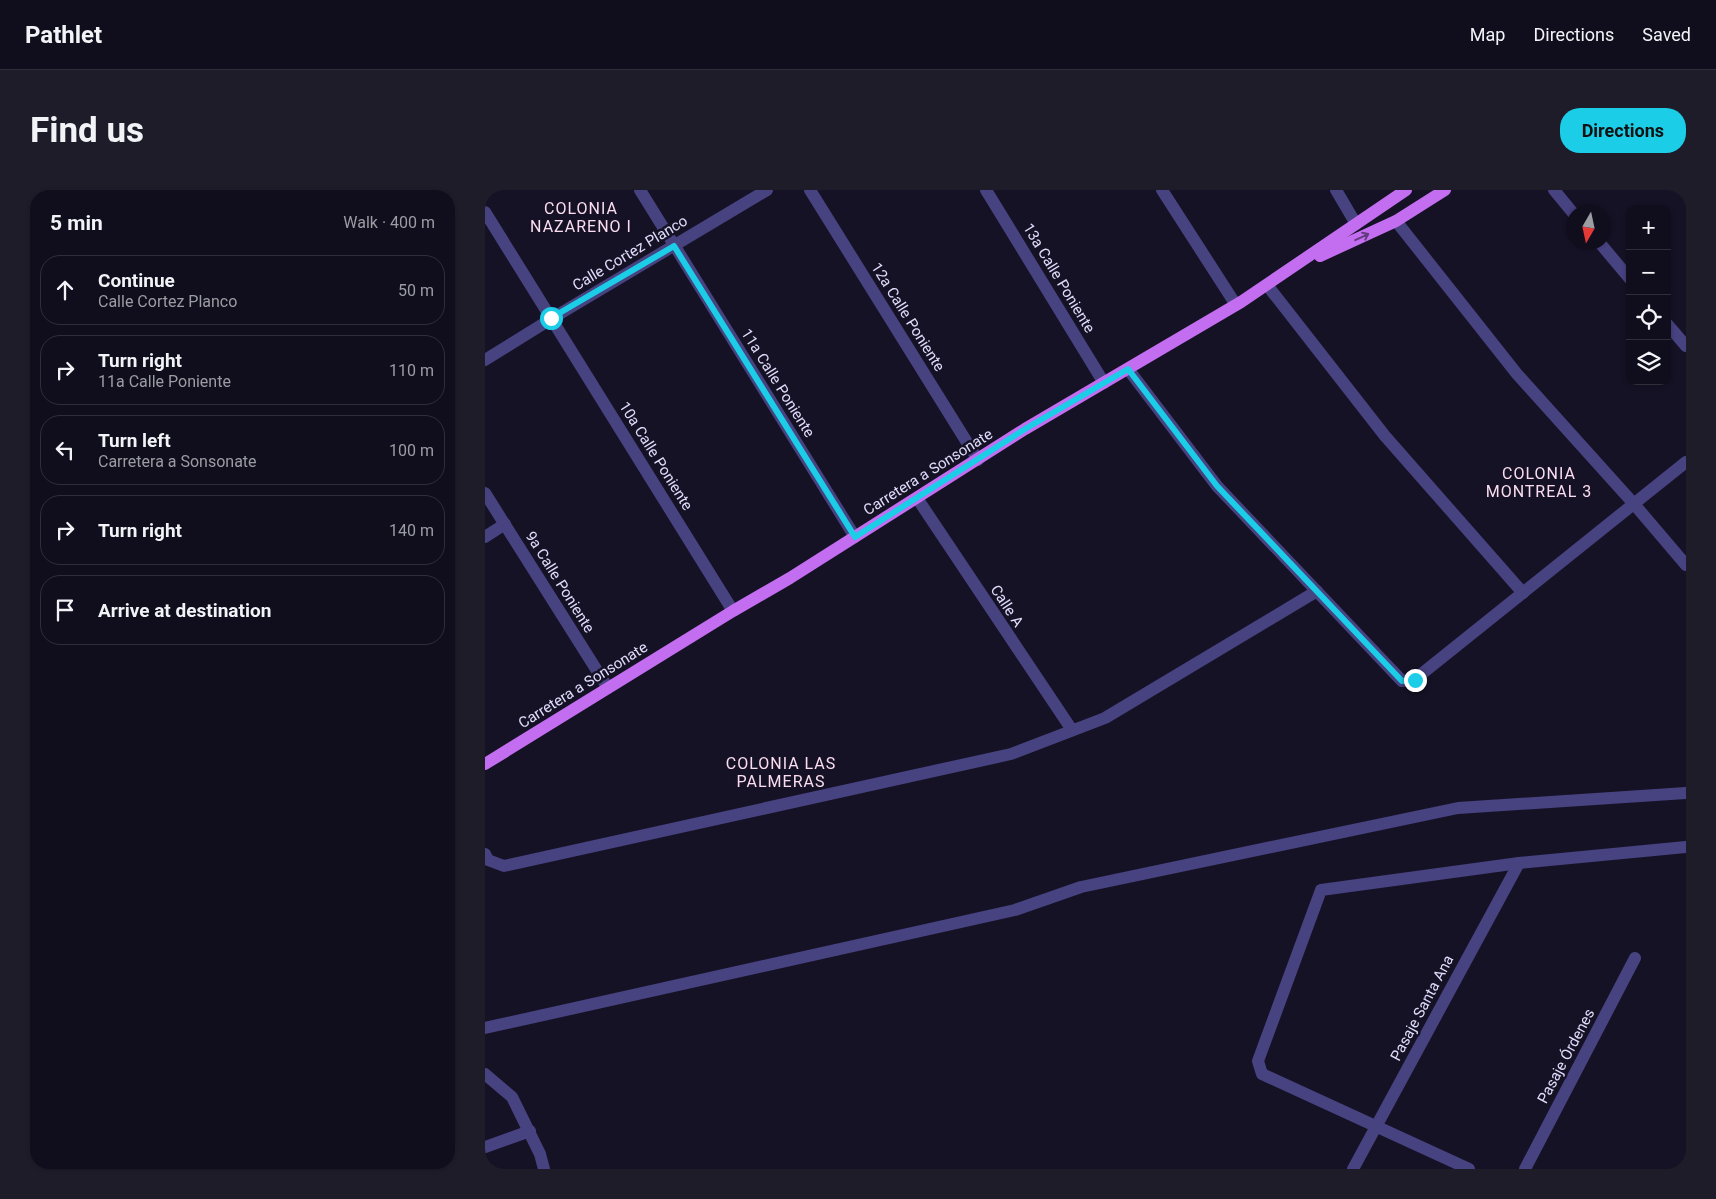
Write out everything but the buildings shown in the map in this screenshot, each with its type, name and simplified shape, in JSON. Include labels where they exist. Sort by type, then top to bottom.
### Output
[{"type":"main road","name":"Carretera a Sonsonate","points":[[485,764],[733,611],[790,578],[1025,429],[1267,285],[1406,190]]},
{"type":"main road","name":"Carretera a Sonsonate","points":[[1286,272],[1396,221],[1445,190]]},
{"type":"street","name":"11a Calle Poniente","points":[[640,190],[855,537]]},
{"type":"street","name":"Calle Cortez Planco","points":[[485,360],[551,318],[767,190]]},
{"type":"street","name":"12a Calle Poniente","points":[[811,190],[978,460]]},
{"type":"street","name":"13a Calle Poniente","points":[[986,190],[1104,383]]},
{"type":"street","points":[[1162,190],[1236,304]]},
{"type":"street","points":[[1336,190],[1356,224]]},
{"type":"street","points":[[1554,190],[1566,205]]},
{"type":"street","name":"10a Calle Poniente","points":[[485,212],[733,611]]},
{"type":"street","points":[[1396,221],[1517,374],[1686,565]]},
{"type":"street","points":[[1606,250],[1626,274]]},
{"type":"street","points":[[1267,285],[1385,436],[1523,593]]},
{"type":"street","points":[[1671,329],[1686,346]]},
{"type":"street","points":[[1128,369],[1217,486],[1402,681],[1415,680],[1686,462]]},
{"type":"street","name":"9a Calle Poniente","points":[[485,493],[608,688]]},
{"type":"street","name":"Calle A","points":[[917,498],[1072,730]]},
{"type":"street","points":[[485,537],[505,524]]},
{"type":"street","points":[[485,854],[488,860],[504,866],[1011,754],[1105,718],[1317,591]]},
{"type":"street","points":[[485,1028],[1015,910],[1081,887],[1458,808],[1686,793]]},
{"type":"street","points":[[1469,1169],[1261,1074],[1258,1061],[1321,890],[1519,863],[1686,846]]},
{"type":"street","name":"Pasaje Santa Ana","points":[[1353,1169],[1519,863]]},
{"type":"street","name":"Pasaje Órdenes","points":[[1525,1169],[1635,958]]},
{"type":"street","points":[[485,1074],[513,1097],[540,1154],[544,1169]]},
{"type":"street","points":[[485,1146],[530,1131]]},
{"type":"district","name":"COLONIA NAZARENO I","points":[[581,217]]},
{"type":"district","name":"COLONIA MONTREAL 3","points":[[1539,482]]},
{"type":"district","name":"COLONIA LAS PALMERAS","points":[[781,772]]},
{"type":"route","points":[[551,318],[674,246],[855,537],[1025,429],[1128,369],[1217,486],[1402,681],[1415,680]]}]
